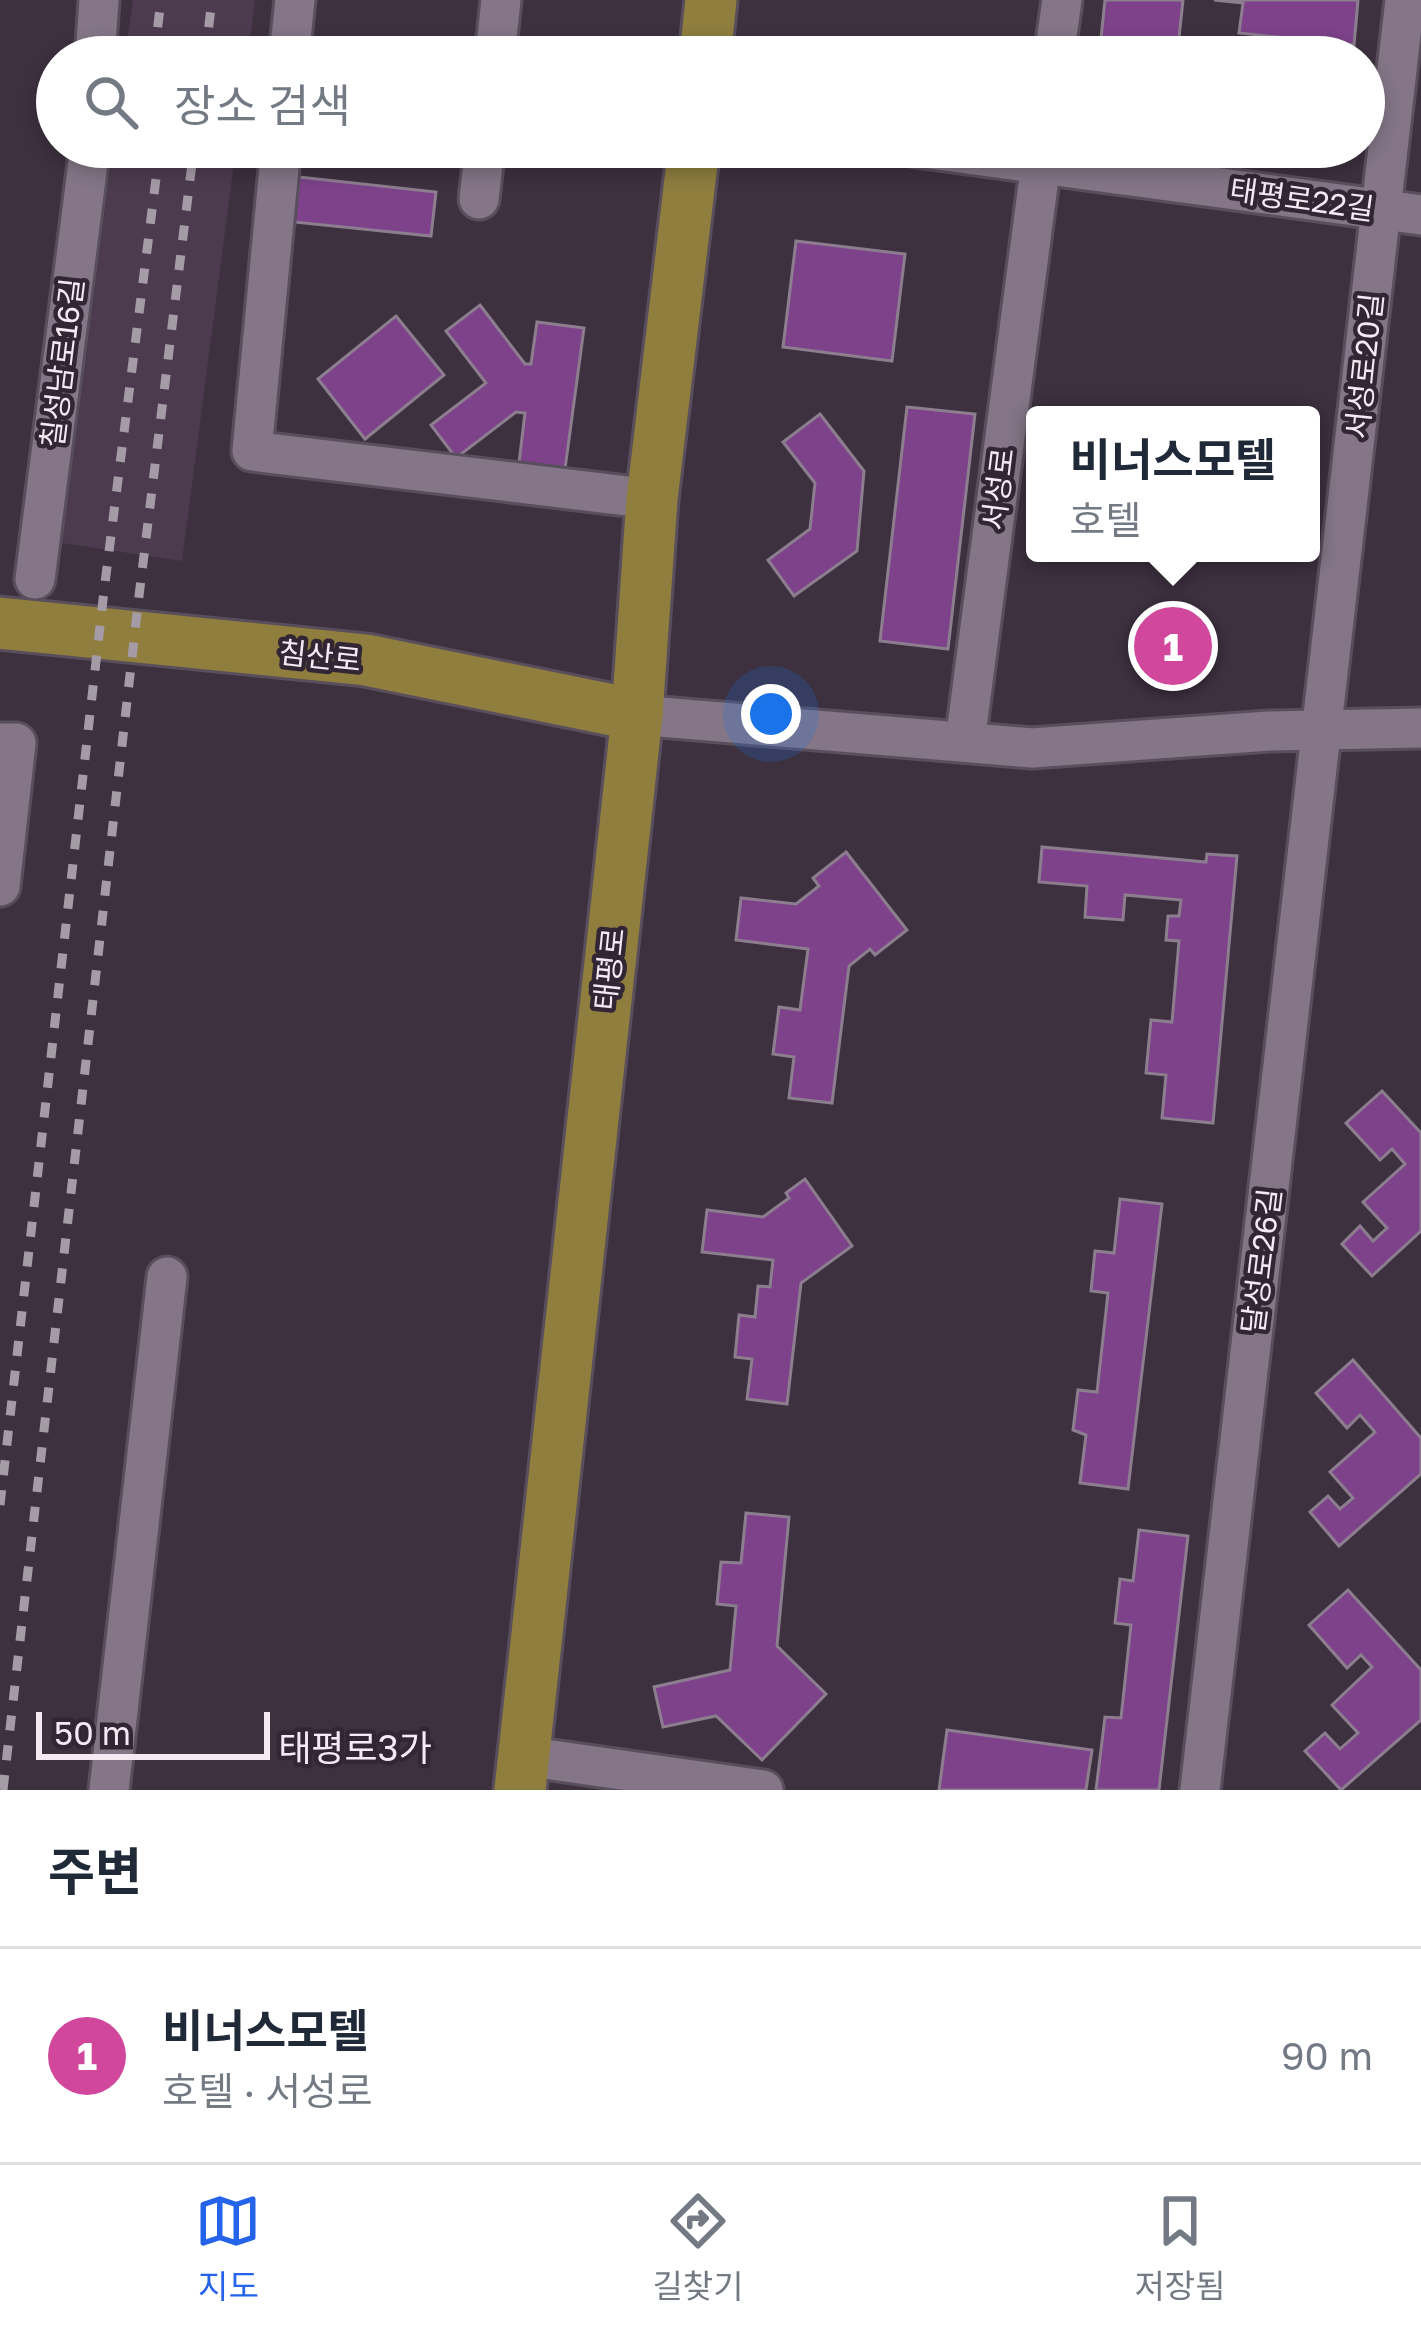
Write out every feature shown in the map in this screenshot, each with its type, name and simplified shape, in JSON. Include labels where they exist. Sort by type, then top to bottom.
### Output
[{"type":"main road","points":[[708,36],[712,0]]},
{"type":"main road","name":"태평로","points":[[522,1773],[637,715],[652,500],[692,168]]},
{"type":"main road","name":"침산로","points":[[0,623],[366,660],[637,715]]},
{"type":"street","points":[[96,36],[99,0]]},
{"type":"street","points":[[292,36],[295,0]]},
{"type":"street","points":[[497,36],[501,0]]},
{"type":"street","points":[[1057,36],[1062,0]]},
{"type":"street","name":"서성로20길","points":[[1323,732],[1405,0]]},
{"type":"street","name":"칠성남로16길","points":[[35,579],[87,168]]},
{"type":"street","points":[[279,168],[252,451],[652,500]]},
{"type":"street","points":[[479,199],[483,168]]},
{"type":"street","name":"서성로","points":[[965,742],[1040,168]]},
{"type":"street","name":"태평로22길","points":[[1117,168],[1421,215]]},
{"type":"street","points":[[637,715],[1032,748],[1269,731],[1421,728]]},
{"type":"street","name":"달성로26길","points":[[1200,1790],[1323,732]]},
{"type":"street","points":[[0,743],[16,743],[0,886]]},
{"type":"street","points":[[109,1790],[167,1277]]},
{"type":"street","points":[[522,1773],[764,1790]]},
{"type":"shaded area","points":[[133,0],[255,0],[251,36],[128,36]]},
{"type":"shaded area","points":[[110,168],[233,168],[182,561],[62,543]]},
{"type":"building","points":[[1105,0],[1183,0],[1179,36],[1101,36]]},
{"type":"building","points":[[1214,0],[1358,0],[1355,36],[1239,33],[1243,3]]},
{"type":"building","points":[[299,177],[436,192],[431,236],[294,222]]},
{"type":"building","points":[[796,241],[905,254],[892,361],[783,347]]},
{"type":"building","points":[[480,305],[525,364],[531,364],[537,322],[584,328],[565,469],[519,463],[525,413],[516,412],[456,458],[431,425],[486,383],[446,331]]},
{"type":"building","points":[[396,316],[444,375],[365,439],[318,379]]},
{"type":"building","points":[[907,407],[975,414],[948,649],[880,641]]},
{"type":"building","points":[[820,414],[864,471],[857,551],[794,596],[768,560],[810,529],[815,483],[783,442]]},
{"type":"building","points":[[1042,847],[1206,862],[1207,854],[1237,856],[1213,1123],[1162,1118],[1166,1075],[1146,1073],[1151,1020],[1172,1022],[1179,941],[1166,940],[1168,916],[1179,916],[1181,900],[1125,895],[1123,920],[1085,917],[1087,886],[1039,882]]},
{"type":"building","points":[[846,852],[907,930],[875,955],[870,949],[849,966],[832,1103],[789,1098],[794,1057],[773,1054],[779,1007],[800,1010],[808,949],[736,940],[741,898],[796,904],[819,886],[813,878]]},
{"type":"building","points":[[1382,1091],[1421,1133],[1421,1231],[1372,1276],[1342,1244],[1360,1226],[1373,1241],[1387,1228],[1363,1202],[1405,1164],[1392,1149],[1380,1160],[1346,1123]]},
{"type":"building","points":[[805,1179],[852,1246],[801,1283],[787,1404],[747,1399],[752,1359],[735,1357],[739,1315],[755,1317],[758,1286],[770,1287],[773,1260],[702,1252],[707,1210],[763,1217]]},
{"type":"building","points":[[1120,1199],[1162,1204],[1128,1489],[1080,1483],[1086,1435],[1073,1430],[1078,1390],[1097,1392],[1108,1293],[1091,1291],[1095,1251],[1114,1253]]},
{"type":"building","points":[[1353,1360],[1421,1438],[1421,1474],[1339,1546],[1310,1512],[1328,1496],[1340,1509],[1353,1498],[1330,1472],[1375,1432],[1360,1415],[1347,1428],[1316,1393]]},
{"type":"building","points":[[746,1513],[789,1517],[777,1646],[826,1694],[762,1760],[716,1716],[663,1727],[654,1687],[730,1670],[736,1606],[717,1604],[721,1562],[741,1563]]},
{"type":"building","points":[[1139,1530],[1188,1536],[1159,1790],[1096,1790],[1105,1717],[1121,1718],[1131,1625],[1115,1623],[1120,1579],[1133,1581]]},
{"type":"building","points":[[1348,1590],[1421,1670],[1421,1720],[1341,1790],[1305,1751],[1325,1733],[1340,1749],[1358,1733],[1332,1705],[1372,1667],[1361,1655],[1347,1668],[1309,1625]]},
{"type":"building","points":[[947,1730],[1092,1750],[1086,1790],[939,1790]]},
{"type":"railway","points":[[157,36],[161,0]]},
{"type":"railway","points":[[208,36],[212,0]]},
{"type":"railway","points":[[0,1505],[157,168]]},
{"type":"railway","points":[[3,1790],[191,168]]},
{"type":"place","name":"비너스모텔","points":[[1173,646]]},
{"type":"district","name":"태평로3가","points":[[355,1747]]}]
